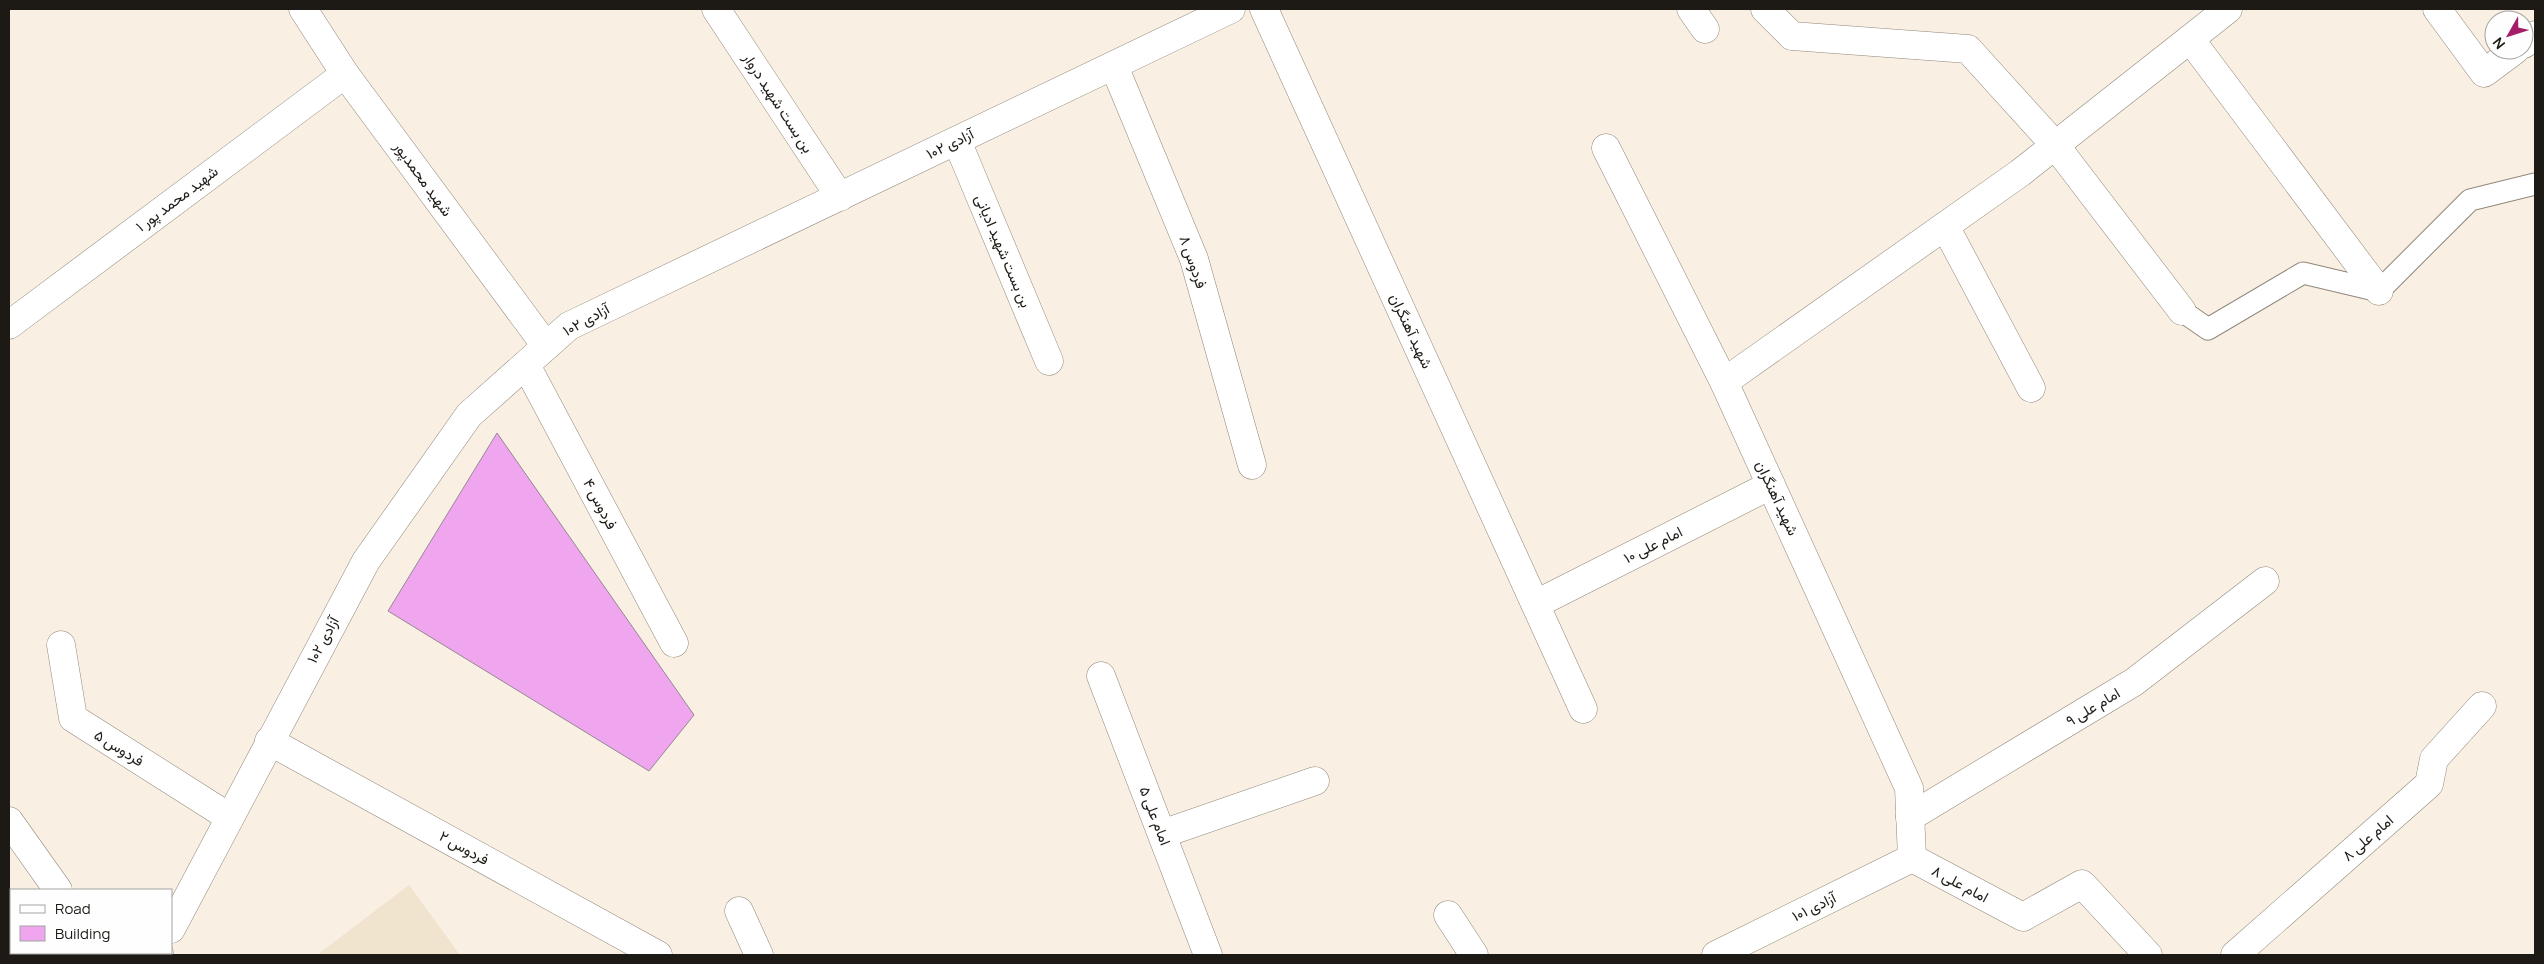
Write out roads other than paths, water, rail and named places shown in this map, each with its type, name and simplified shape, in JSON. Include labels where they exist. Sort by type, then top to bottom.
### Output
[{"type":"street","name":"شهید محمدپور","points":[[303,9],[346,74],[546,346]]},
{"type":"street","name":"بن بست شهید دروار","points":[[716,9],[840,197]]},
{"type":"street","name":"آزادی ۱۰۲","points":[[172,927],[366,561],[469,415],[569,326],[1231,9]]},
{"type":"street","name":"شهید آهنگران","points":[[1264,9],[1583,708]]},
{"type":"street","points":[[1765,9],[1792,36],[1968,49],[2055,145],[2182,312]]},
{"type":"street","points":[[1724,382],[2020,173],[2228,9]]},
{"type":"street","points":[[2436,9],[2484,73],[2502,60]]},
{"type":"street","points":[[2190,39],[2379,290]]},
{"type":"street","name":"فردوس ۸","points":[[1114,66],[1194,259],[1252,465]]},
{"type":"street","name":"شهید محمد پور ۱","points":[[9,325],[346,74]]},
{"type":"street","name":"بن بست شهید ادیانی","points":[[957,141],[1049,361]]},
{"type":"street","name":"شهید آهنگران","points":[[1606,148],[1724,382],[1909,788],[1912,858]]},
{"type":"street","points":[[1945,226],[2031,388]]},
{"type":"street","name":"فردوس ۴","points":[[526,365],[674,643]]},
{"type":"street","name":"امام علی ۱۰","points":[[1536,604],[1771,485]]},
{"type":"street","name":"امام علی ۹","points":[[1910,817],[2134,682],[2265,581]]},
{"type":"street","name":"فردوس ۵","points":[[61,644],[73,718],[229,817]]},
{"type":"street","name":"امام علی ۵","points":[[1101,676],[1208,955]]},
{"type":"street","name":"امام علی ۸","points":[[2235,955],[2429,784],[2434,759],[2482,706]]},
{"type":"street","name":"فردوس ۲","points":[[269,741],[658,955]]},
{"type":"street","points":[[1162,834],[1315,780]]},
{"type":"street","points":[[9,821],[57,889]]},
{"type":"street","name":"امام علی ۸","points":[[1912,858],[2023,917],[2082,884],[2148,955]]},
{"type":"street","name":"آزادی ۱۰۱","points":[[1716,955],[1912,858]]},
{"type":"street","points":[[740,911],[759,955]]},
{"type":"street","points":[[1448,914],[1474,955]]},
{"type":"lane","points":[[2182,312],[2208,329],[2303,274],[2379,290],[2470,200],[2535,184]]}]
